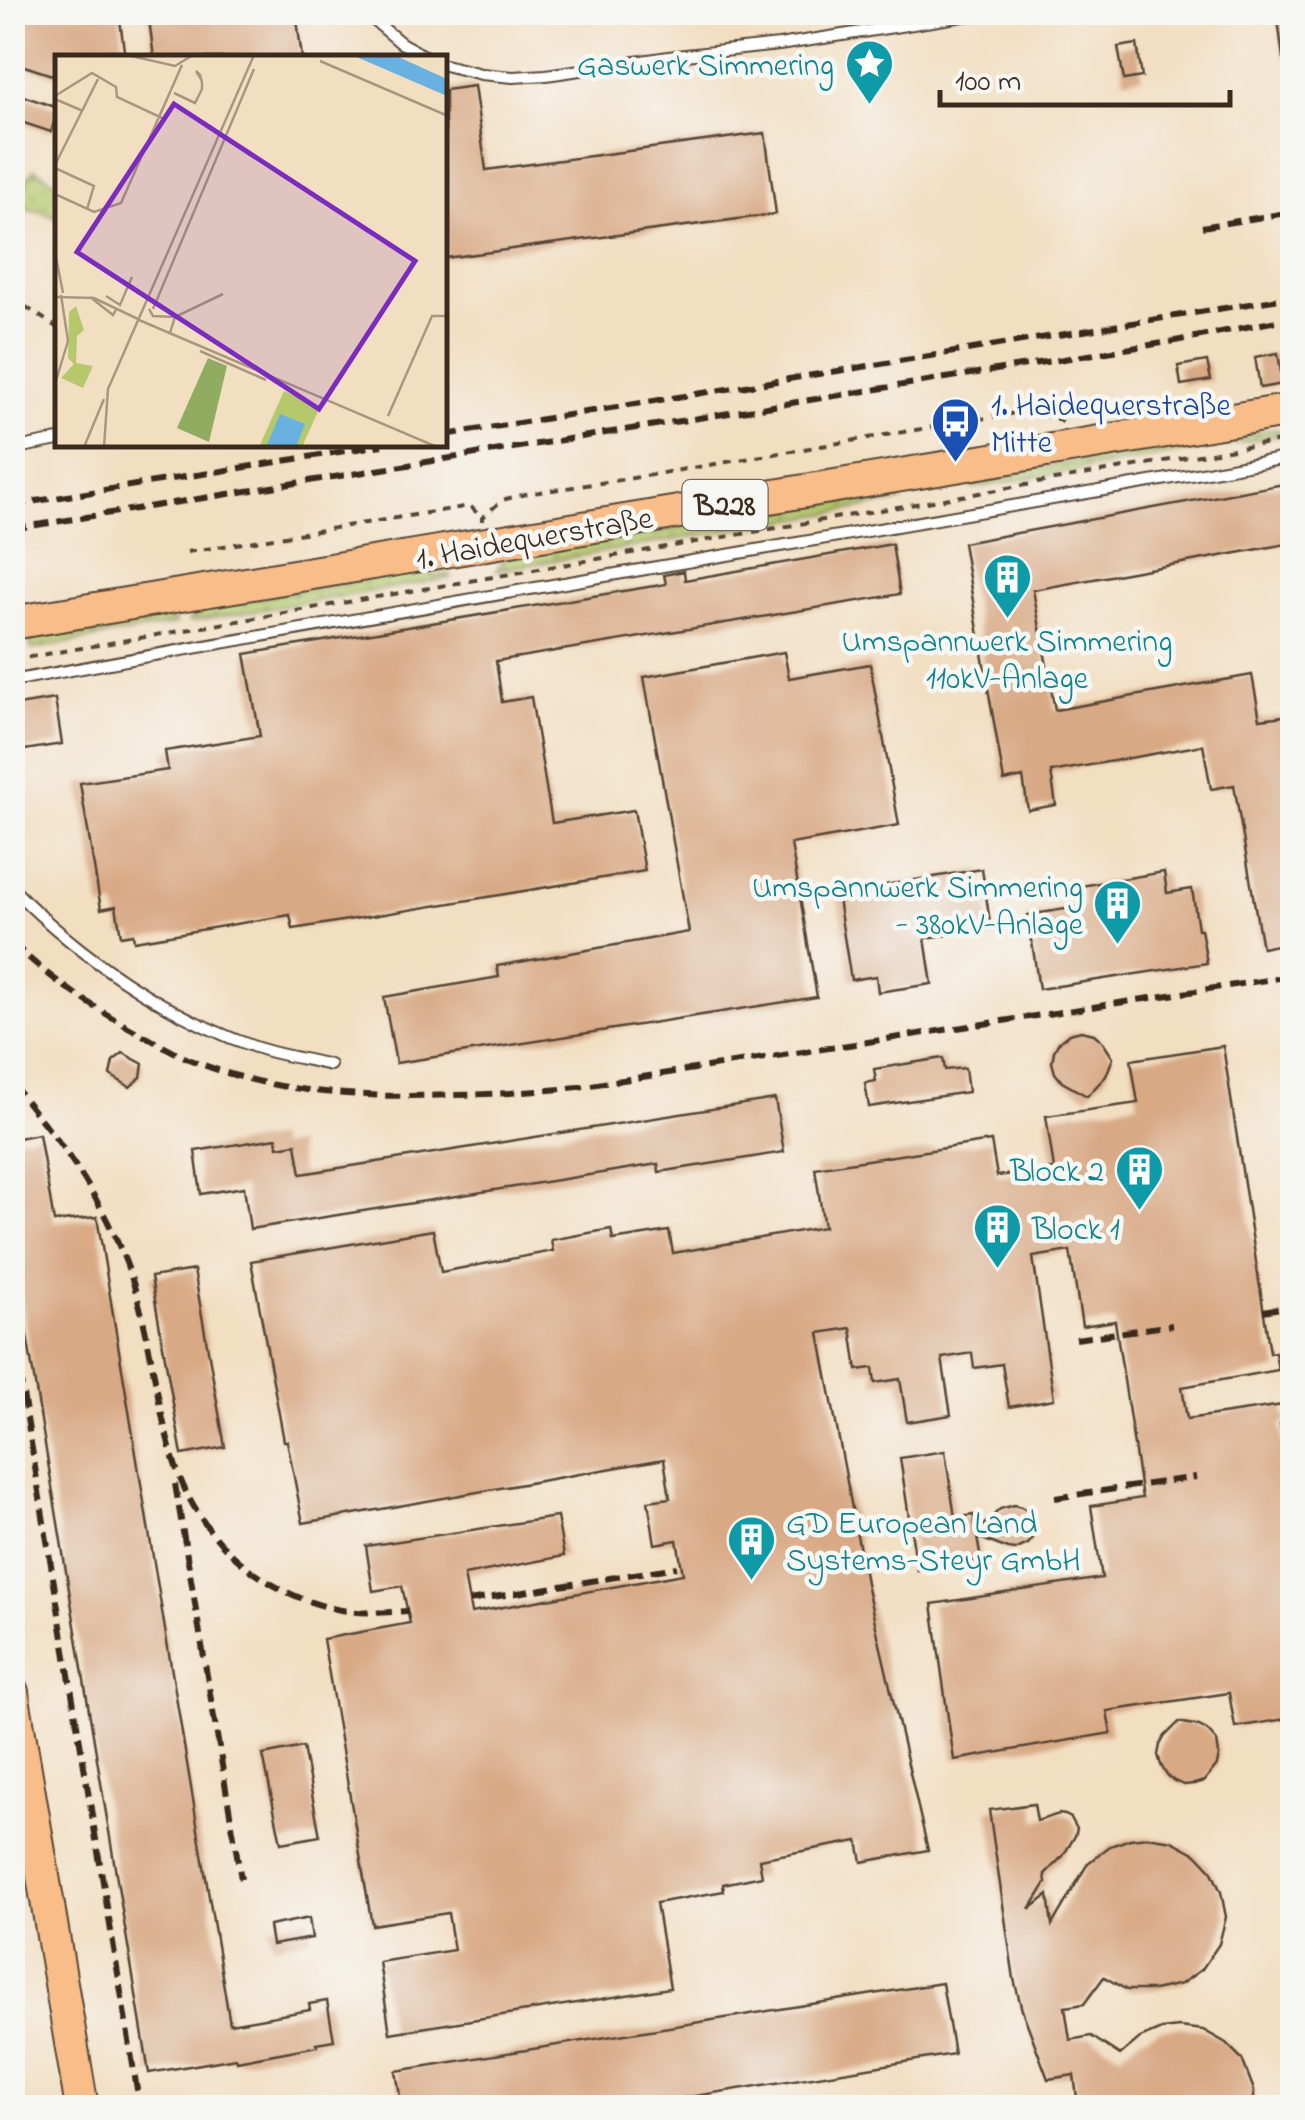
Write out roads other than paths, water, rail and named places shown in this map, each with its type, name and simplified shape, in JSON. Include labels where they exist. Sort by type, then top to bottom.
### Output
[{"type":"main road","name":"1. Haidequerstraße","points":[[12,623],[483,532],[1092,444],[1292,410]]},
{"type":"main road","points":[[12,1692],[82,2108]]},
{"type":"lane","points":[[364,12],[401,44],[422,55]]},
{"type":"lane","points":[[448,66],[497,76],[546,75],[779,45],[989,12]]},
{"type":"lane","points":[[12,449],[55,441]]},
{"type":"lane","points":[[12,681],[1292,457]]},
{"type":"lane","points":[[12,888],[39,915],[112,972],[164,1006],[256,1047],[330,1065]]},
{"type":"railway","points":[[1202,227],[1292,212]]},
{"type":"railway","points":[[448,435],[1292,297]]},
{"type":"railway","points":[[12,529],[1175,341],[1292,318]]},
{"type":"railway","points":[[12,505],[364,448]]},
{"type":"railway","points":[[12,942],[83,999],[191,1060],[255,1081],[321,1092],[388,1096],[578,1087],[1292,976]]},
{"type":"railway","points":[[12,1082],[76,1167],[121,1250],[143,1317],[176,1467],[202,1520],[241,1563],[290,1594],[347,1611],[408,1611]]},
{"type":"railway","points":[[1263,1311],[1292,1306]]},
{"type":"railway","points":[[1076,1339],[1172,1325]]},
{"type":"railway","points":[[12,1327],[140,2108]]},
{"type":"railway","points":[[1287,1463],[1292,1461]]},
{"type":"railway","points":[[1055,1498],[1196,1477]]},
{"type":"railway","points":[[175,1484],[241,1879]]},
{"type":"railway","points":[[469,1601],[677,1567]]},
{"type":"place","name":"Gaswerk Simmering","points":[[869,106]]},
{"type":"place","name":"1. Haidequerstraße Mitte","points":[[956,464]]},
{"type":"place","name":"Umspannwerk Simmering 110kV-Anlage","points":[[1007,620]]},
{"type":"place","name":"Umspannwerk Simmering - 380kV-Anlage","points":[[1118,946]]},
{"type":"place","name":"Block 2","points":[[1139,1212]]},
{"type":"place","name":"Block 1","points":[[997,1270]]},
{"type":"place","name":"GD European Land Systems-Steyr GmbH","points":[[751,1582]]}]
